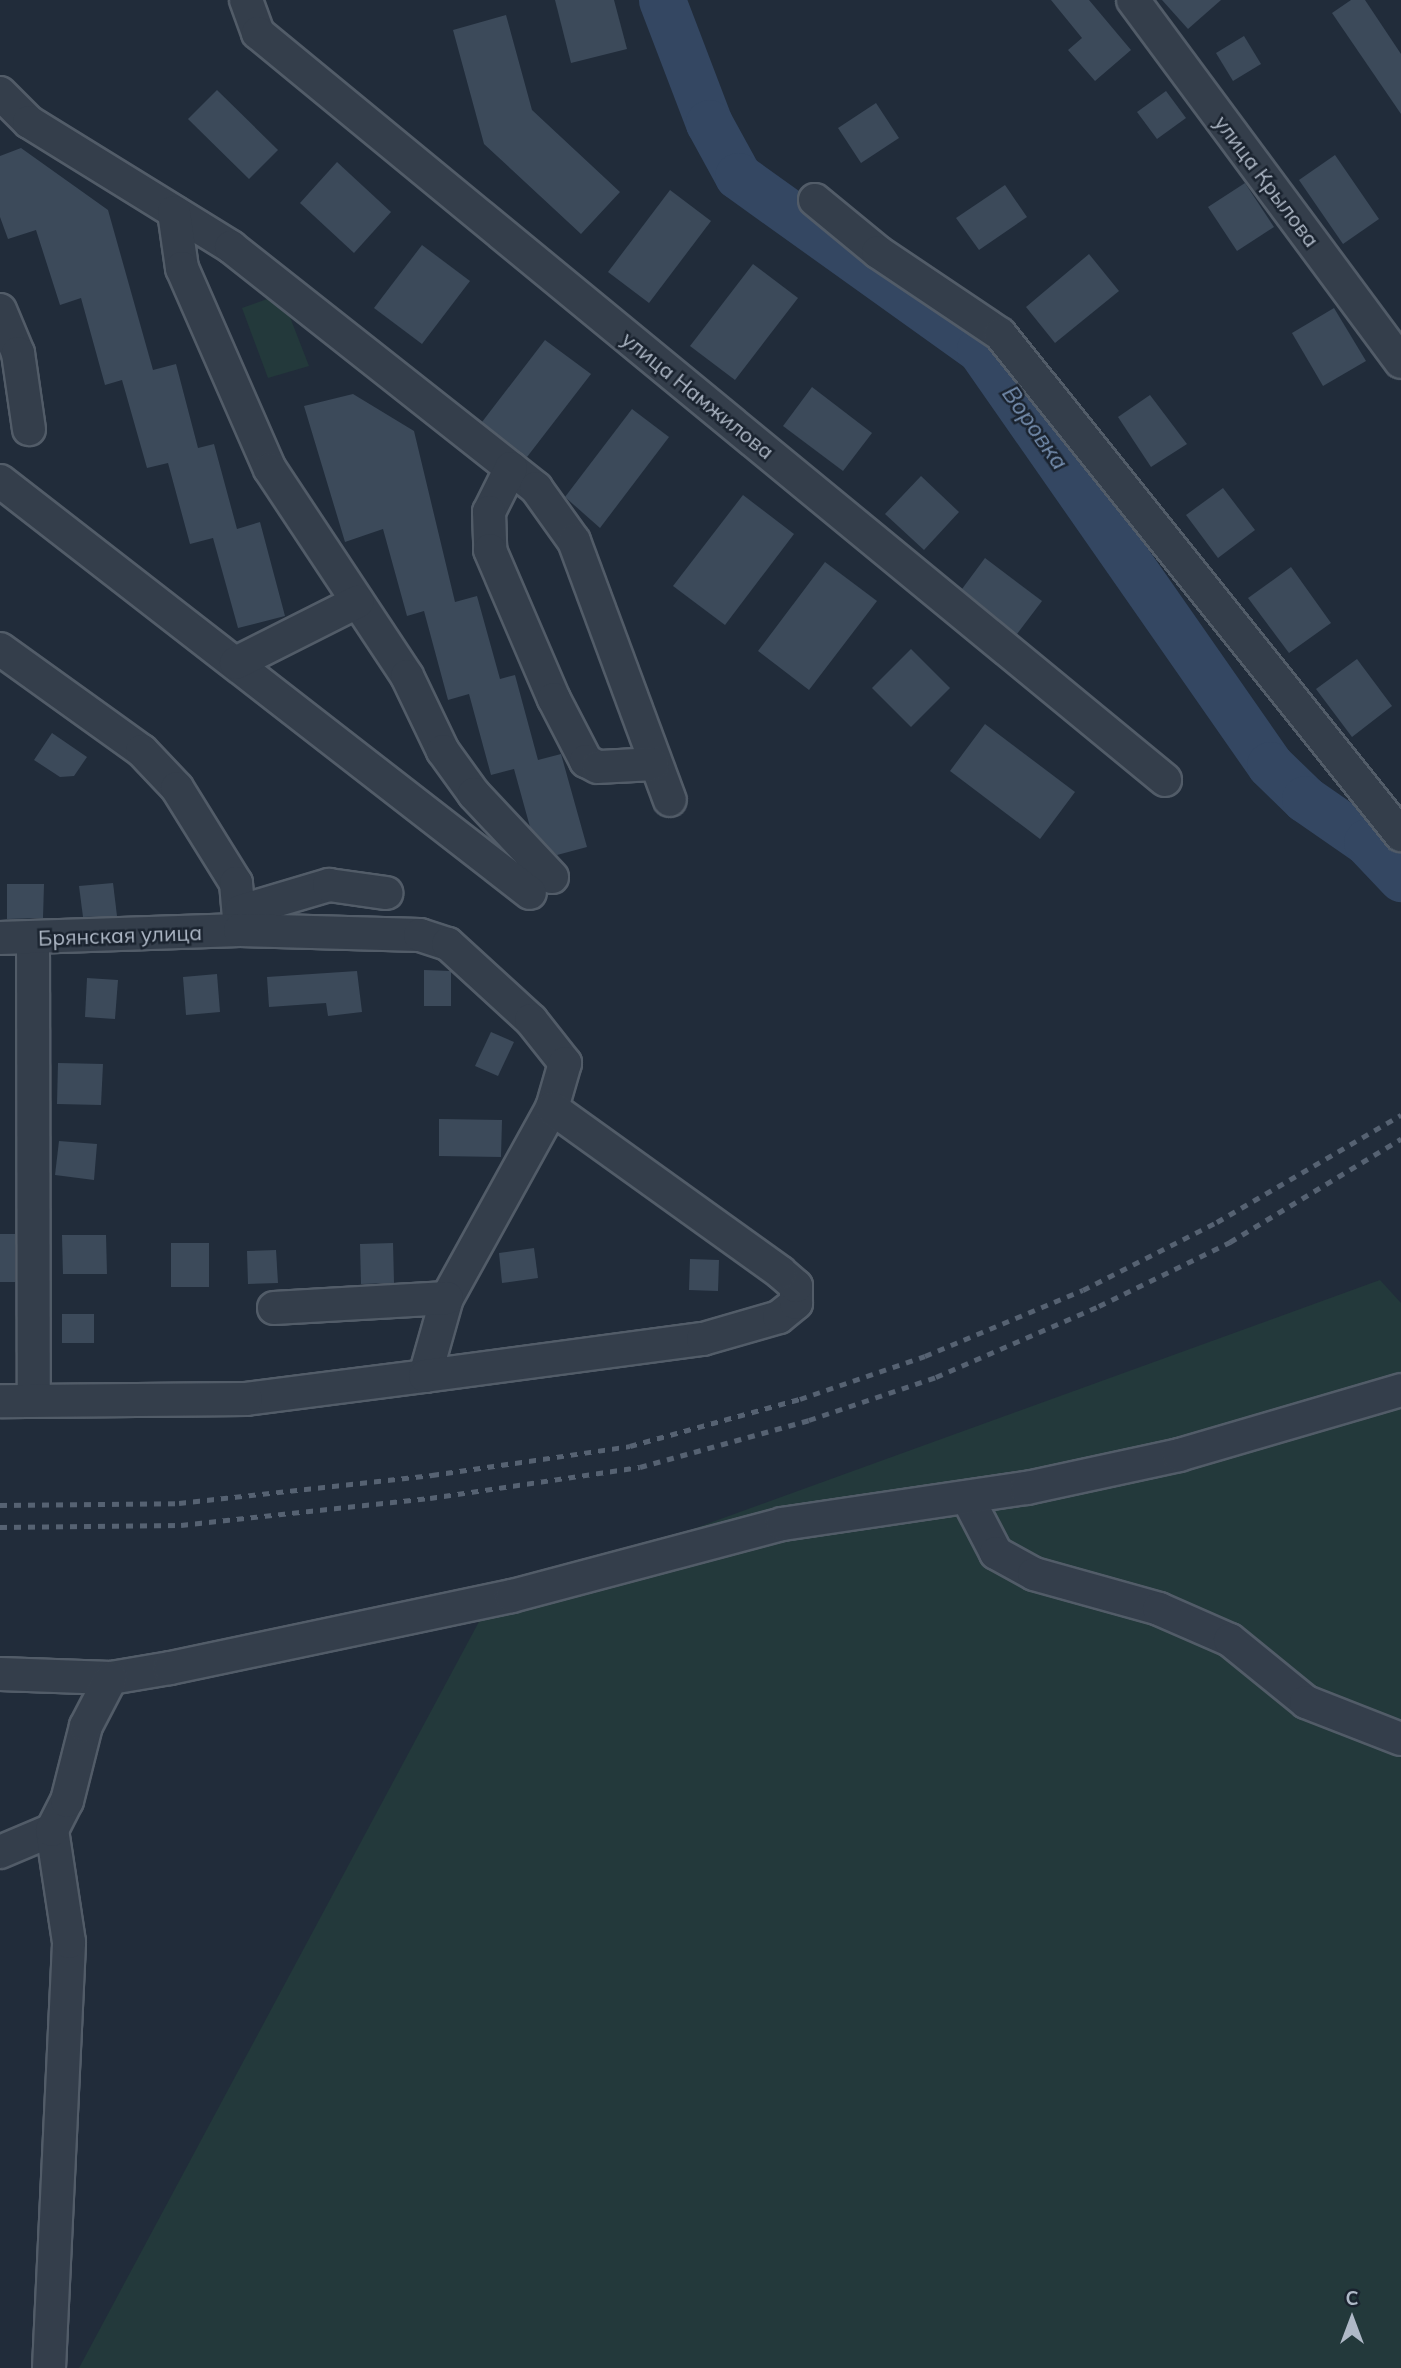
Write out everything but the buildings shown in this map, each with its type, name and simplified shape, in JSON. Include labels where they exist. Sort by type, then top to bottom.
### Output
[{"type":"street","name":"улица Намжилова","points":[[246,0],[258,33],[1165,780]]},
{"type":"street","name":"улица Крылова","points":[[1133,0],[1401,362]]},
{"type":"street","points":[[0,93],[29,122],[231,247],[536,488],[574,541],[653,764],[670,800]]},
{"type":"street","points":[[815,200],[878,252],[1000,334],[1401,835]]},
{"type":"street","points":[[0,481],[236,663],[541,885],[466,783],[407,676],[270,469],[182,268],[174,212]]},
{"type":"street","points":[[0,310],[18,353],[29,429]]},
{"type":"street","points":[[511,468],[486,523],[490,550],[554,699],[586,761],[598,767],[653,764]]},
{"type":"street","points":[[236,663],[356,602]]},
{"type":"street","points":[[0,649],[142,751],[177,788],[236,883],[240,920]]},
{"type":"street","points":[[240,920],[329,885],[386,893]]},
{"type":"street","points":[[240,920],[420,935],[448,944],[531,1020],[565,1063],[552,1108],[447,1298],[425,1376]]},
{"type":"street","name":"Брянская улица","points":[[0,938],[240,920]]},
{"type":"street","points":[[33,937],[34,1398]]},
{"type":"street","points":[[0,1401],[34,1398],[246,1399],[704,1339],[779,1317],[796,1303],[796,1286],[780,1272],[552,1108]]},
{"type":"street","points":[[274,1308],[447,1298]]},
{"type":"street","points":[[0,1674],[111,1678],[512,1596],[782,1524],[967,1497],[1179,1455],[1401,1390]]},
{"type":"street","points":[[967,1497],[996,1553],[1034,1574],[1159,1609],[1230,1640],[1306,1702],[1401,1739]]},
{"type":"street","points":[[49,2368],[68,1942],[52,1830],[67,1801],[86,1726],[111,1678]]},
{"type":"street","points":[[0,1852],[52,1830]]},
{"type":"green space","points":[[281,294],[309,366],[268,378],[242,308]]},
{"type":"green space","points":[[1380,1280],[1401,1303],[1401,2368],[79,2368],[489,1603]]},
{"type":"waterway","name":"Воровка","points":[[662,0],[709,123],[738,176],[980,349],[1270,765],[1305,799],[1367,842],[1401,878]]},
{"type":"railway","points":[[0,1505],[179,1503],[432,1475],[630,1446],[800,1399],[925,1356],[1083,1290],[1217,1222],[1401,1115]]},
{"type":"railway","points":[[0,1527],[181,1525],[430,1498],[640,1467],[809,1420],[936,1377],[1099,1306],[1230,1242],[1401,1139]]}]
